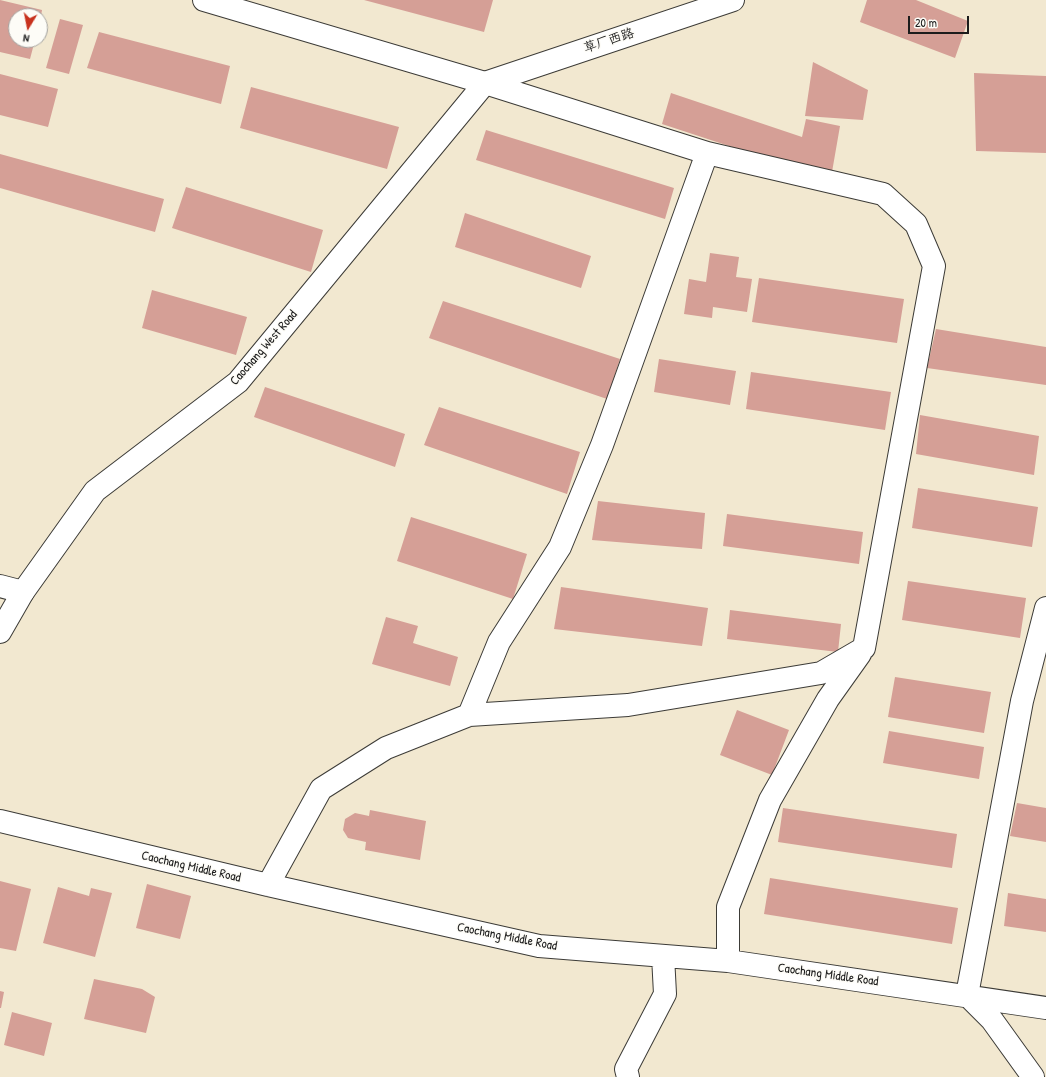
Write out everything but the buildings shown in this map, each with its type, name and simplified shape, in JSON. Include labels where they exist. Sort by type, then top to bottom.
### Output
[{"type":"street","points":[[204,0],[485,83],[707,152],[883,194],[916,224],[934,266],[864,648],[828,699],[770,800],[728,906],[728,961]]},
{"type":"street","name":"草厂西路","points":[[485,83],[733,0]]},
{"type":"street","name":"Caochang West Road","points":[[0,632],[23,592],[95,491],[238,382],[485,83]]},
{"type":"street","points":[[469,715],[499,642],[560,548],[602,445],[707,152]]},
{"type":"street","points":[[0,586],[23,592]]},
{"type":"street","points":[[1033,1077],[992,1020],[967,995],[1022,701],[1046,608]]},
{"type":"street","points":[[268,885],[321,790],[386,748],[469,715],[628,705],[821,673],[864,648]]},
{"type":"street","name":"Caochang Middle Road","points":[[0,822],[268,885],[539,946],[728,961],[967,995],[1046,1008]]},
{"type":"street","points":[[628,1077],[626,1069],[665,994],[663,956]]}]
